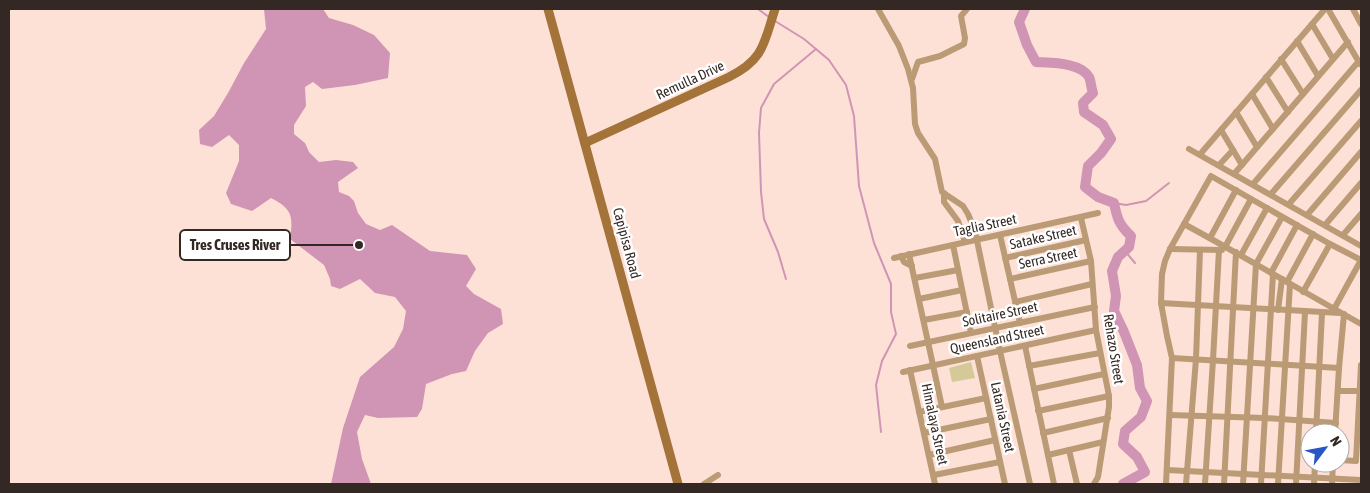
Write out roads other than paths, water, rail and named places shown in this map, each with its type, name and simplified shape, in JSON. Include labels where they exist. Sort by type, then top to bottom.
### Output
[{"type":"main road","name":"Capipisa Road","points":[[548,9],[678,484]]},
{"type":"main road","name":"Remulla Drive","points":[[585,143],[736,74],[753,61],[764,44],[774,10]]},
{"type":"street","points":[[878,9],[899,46],[912,80],[915,124],[922,140],[935,159],[944,193],[944,202],[958,221],[965,242]]},
{"type":"street","points":[[912,80],[918,62],[940,56],[964,44],[966,38],[961,16],[967,9]]},
{"type":"street","points":[[1201,155],[1281,59],[1326,9],[1360,63],[1253,184]]},
{"type":"street","points":[[1353,9],[1361,24]]},
{"type":"street","points":[[1312,24],[1333,59]]},
{"type":"street","points":[[1297,41],[1318,76]]},
{"type":"street","points":[[1234,174],[1348,42]]},
{"type":"street","points":[[1281,59],[1302,94]]},
{"type":"street","points":[[1266,77],[1288,112]]},
{"type":"street","points":[[1270,194],[1361,90]]},
{"type":"street","points":[[1252,94],[1272,129]]},
{"type":"street","points":[[1236,112],[1257,147]]},
{"type":"street","points":[[1289,204],[1361,120]]},
{"type":"street","points":[[1221,130],[1242,165]]},
{"type":"street","points":[[1189,149],[1361,246]]},
{"type":"street","points":[[1219,165],[1233,150]]},
{"type":"street","points":[[1307,215],[1361,152]]},
{"type":"street","points":[[1166,484],[1172,358],[1161,303],[1162,274],[1164,261],[1170,248],[1211,176],[1361,260],[1334,309]]},
{"type":"street","points":[[1325,225],[1361,184]]},
{"type":"street","points":[[1210,238],[1236,190]]},
{"type":"street","points":[[944,193],[963,206],[972,222],[1030,484]]},
{"type":"street","points":[[1224,484],[1234,307],[1233,251],[1251,199]]},
{"type":"street","points":[[1233,251],[1266,208]]},
{"type":"street","name":"Taglia Street","points":[[912,266],[898,257],[1098,213]]},
{"type":"street","points":[[1343,235],[1361,214]]},
{"type":"street","points":[[1243,484],[1256,264],[1282,217]]},
{"type":"street","name":"Rehazo Street","points":[[1081,218],[1091,261],[1096,330],[1109,407],[1098,477],[1094,484]]},
{"type":"street","points":[[1184,224],[1361,324]]},
{"type":"street","points":[[1261,484],[1268,363],[1275,309],[1272,273],[1297,225]]},
{"type":"street","points":[[1275,309],[1286,282],[1313,234]]},
{"type":"street","points":[[1000,235],[1020,323]]},
{"type":"street","name":"Satake Street","points":[[1006,258],[1086,240]]},
{"type":"street","points":[[1303,292],[1330,244]]},
{"type":"street","points":[[953,245],[972,333]]},
{"type":"street","points":[[1170,248],[1233,251]]},
{"type":"street","points":[[1186,484],[1196,359],[1200,250]]},
{"type":"street","points":[[1205,484],[1219,250]]},
{"type":"street","points":[[909,254],[942,407]]},
{"type":"street","name":"Serra Street","points":[[1010,279],[1091,261]]},
{"type":"street","points":[[914,278],[958,270]]},
{"type":"street","points":[[1278,484],[1288,310],[1286,282]]},
{"type":"street","points":[[1015,302],[1092,284]]},
{"type":"street","points":[[919,299],[962,290]]},
{"type":"street","points":[[1161,303],[1343,314]]},
{"type":"street","name":"Solitaire Street","points":[[910,346],[1095,307]]},
{"type":"street","points":[[924,320],[967,312]]},
{"type":"street","points":[[1296,484],[1305,312]]},
{"type":"street","points":[[1316,422],[1322,312]]},
{"type":"street","points":[[1170,415],[1265,418],[1336,423],[1343,314]]},
{"type":"street","name":"Queensland Street","points":[[903,372],[1096,330]]},
{"type":"street","points":[[1025,346],[1054,484]]},
{"type":"street","points":[[1029,366],[1100,352]]},
{"type":"street","name":"Latania Street","points":[[977,356],[1004,484]]},
{"type":"street","points":[[1172,358],[1339,368]]},
{"type":"street","points":[[1359,461],[1361,365]]},
{"type":"street","name":"Himalaya Street","points":[[910,370],[936,484]]},
{"type":"street","points":[[1034,389],[1104,374]]},
{"type":"street","points":[[1338,390],[1360,391]]},
{"type":"street","points":[[1038,411],[1108,396]]},
{"type":"street","points":[[919,412],[986,398]]},
{"type":"street","points":[[1043,433],[1108,418]]},
{"type":"street","points":[[924,433],[991,419]]},
{"type":"street","points":[[929,455],[995,440]]},
{"type":"street","points":[[1048,455],[1103,442]]},
{"type":"street","points":[[1069,450],[1077,484]]},
{"type":"street","points":[[934,475],[1000,462]]},
{"type":"street","points":[[1167,470],[1296,477],[1314,481],[1357,481]]},
{"type":"street","points":[[704,484],[718,475]]},
{"type":"waterway","points":[[758,9],[769,17]]},
{"type":"waterway","points":[[1025,9],[1019,22],[1027,45],[1036,62],[1065,64],[1085,72],[1090,79],[1093,93],[1083,103],[1084,112],[1103,125],[1111,139],[1088,166],[1085,187],[1098,197],[1114,203],[1119,221],[1131,236],[1129,247],[1118,257],[1112,271],[1116,296],[1114,311],[1137,365],[1140,388],[1147,401],[1141,417],[1125,431],[1123,444],[1137,457],[1145,472],[1123,484]]},
{"type":"waterway","points":[[775,21],[804,39],[829,60],[846,85],[854,116],[859,186],[874,243],[891,284],[891,312],[896,334],[882,361],[876,385],[881,432]]},
{"type":"waterway","points":[[786,279],[778,252],[764,219],[759,133],[761,108],[774,84],[816,49]]},
{"type":"waterway","points":[[1114,203],[1126,205],[1146,201],[1169,183]]},
{"type":"waterway","points":[[1125,251],[1135,263]]},
{"type":"place","name":"Tres Cruses River","points":[[359,245]]}]
